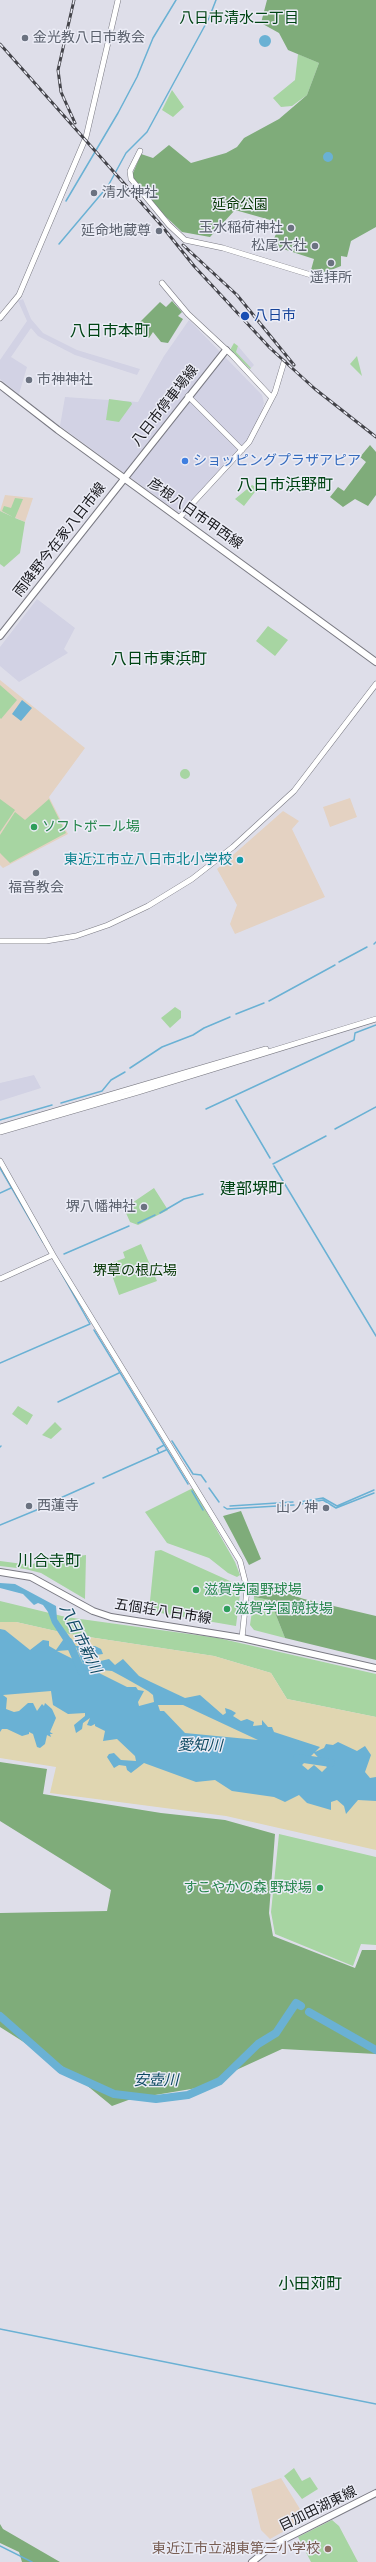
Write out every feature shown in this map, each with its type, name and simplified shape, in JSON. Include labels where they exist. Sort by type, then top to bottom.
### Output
[{"type":"main road","name":"八日市停車場線","points":[[124,478],[226,350]]},
{"type":"main road","name":"彦根八日市甲西線","points":[[0,385],[124,478],[239,560],[376,662]]},
{"type":"main road","name":"雨降野今在家八日市線","points":[[0,636],[124,478]]},
{"type":"main road","name":"五個荘八日市線","points":[[0,1572],[31,1577],[93,1611],[111,1617],[242,1638],[376,1668]]},
{"type":"main road","name":"目加田湖東線","points":[[252,2562],[273,2545],[376,2493]]},
{"type":"street","points":[[0,318],[19,294],[38,253],[86,137],[118,0]]},
{"type":"street","points":[[140,151],[130,171],[131,179],[169,225],[185,240],[223,248],[311,275]]},
{"type":"street","points":[[162,283],[188,314],[226,350],[272,398]]},
{"type":"street","points":[[179,518],[249,442],[272,398],[284,362]]},
{"type":"street","points":[[188,396],[242,450]]},
{"type":"street","points":[[0,941],[46,941],[76,936],[108,925],[142,909],[192,879],[233,847],[294,790],[376,684]]},
{"type":"street","points":[[0,1127],[61,1111],[376,1017]]},
{"type":"street","points":[[0,1132],[61,1111]]},
{"type":"street","points":[[0,1161],[53,1255],[240,1561],[247,1589],[242,1638]]},
{"type":"street","points":[[0,1279],[53,1255]]},
{"type":"shaded area","points":[[23,299],[31,319],[43,333],[77,350],[140,369],[137,375],[75,355],[38,336],[31,328],[11,357],[27,367],[19,394],[0,379],[0,360],[27,321],[18,301]]},
{"type":"shaded area","points":[[189,320],[262,395],[264,403],[257,428],[242,450],[183,513],[178,512],[60,426],[65,397],[138,402],[164,356]]},
{"type":"shaded area","points":[[238,346],[254,365],[251,368],[236,352]]},
{"type":"shaded area","points":[[5,495],[33,498],[25,522],[0,511]]},
{"type":"shaded area","points":[[37,599],[75,628],[64,649],[68,653],[19,682],[0,666],[0,647]]},
{"type":"shaded area","points":[[0,680],[85,748],[49,797],[68,834],[3,868],[0,865]]},
{"type":"shaded area","points":[[350,798],[357,817],[330,827],[323,807]]},
{"type":"shaded area","points":[[283,811],[299,821],[292,829],[325,897],[235,934],[230,924],[237,905],[217,869]]},
{"type":"shaded area","points":[[34,1075],[41,1088],[0,1101],[0,1083]]},
{"type":"shaded area","points":[[281,2478],[306,2519],[270,2539],[261,2530],[251,2489]]},
{"type":"green space","name":"延命公園","points":[[267,0],[376,0],[376,227],[351,241],[347,257],[341,256],[341,266],[326,272],[311,270],[314,259],[271,245],[281,223],[235,210],[210,237],[182,232],[162,213],[133,178],[133,173],[141,154],[153,158],[169,145],[191,163],[226,153],[237,147],[244,138],[279,119],[307,95],[319,63],[288,50],[279,33],[261,23]]},
{"type":"green space","points":[[298,54],[319,63],[307,95],[292,106],[281,107],[273,98],[295,80]]},
{"type":"green space","points":[[172,90],[184,107],[173,117],[162,110]]},
{"type":"green space","points":[[172,301],[182,312],[178,316],[183,319],[168,343],[161,342],[153,332],[149,338],[136,326],[160,302],[166,307]]},
{"type":"green space","points":[[234,343],[238,346],[236,352],[251,368],[250,369],[230,350]]},
{"type":"green space","points":[[357,356],[362,376],[350,364]]},
{"type":"green space","points":[[109,399],[131,402],[132,404],[119,422],[106,420]]},
{"type":"green space","points":[[370,445],[376,452],[376,495],[368,506],[355,499],[343,507],[330,497],[338,487],[344,491],[366,462],[360,457]]},
{"type":"green space","points":[[252,485],[258,488],[244,506],[235,499]]},
{"type":"green space","points":[[15,498],[23,499],[15,518],[25,522],[20,553],[4,567],[0,564],[0,511],[13,517],[2,511],[4,506],[11,508]]},
{"type":"green space","points":[[268,626],[288,640],[275,656],[256,641]]},
{"type":"green space","points":[[0,685],[17,700],[1,719],[0,718]]},
{"type":"green space","points":[[185,769],[190,774],[185,779],[180,774]]},
{"type":"green space","points":[[0,799],[15,810],[0,832]]},
{"type":"green space","name":"ソフトボール場","points":[[49,799],[66,833],[10,863],[0,853],[0,835],[15,812],[25,820]]},
{"type":"green space","points":[[175,1007],[181,1011],[181,1018],[170,1028],[161,1018]]},
{"type":"green space","points":[[154,1188],[168,1210],[138,1225],[130,1222],[126,1213],[130,1209],[129,1205]]},
{"type":"green space","name":"堺草の根広場","points":[[141,1244],[157,1281],[119,1295],[108,1264],[125,1258],[123,1252]]},
{"type":"green space","points":[[18,1406],[33,1415],[27,1425],[12,1414]]},
{"type":"green space","points":[[55,1422],[62,1429],[51,1439],[42,1435]]},
{"type":"green space","points":[[193,1488],[235,1562],[240,1575],[237,1577],[228,1573],[209,1558],[167,1543],[145,1512]]},
{"type":"green space","points":[[241,1511],[261,1559],[249,1565],[223,1516]]},
{"type":"green space","name":"滋賀学園野球場","points":[[161,1550],[241,1586],[236,1626],[149,1611],[155,1551]]},
{"type":"green space","points":[[56,1553],[58,1559],[86,1555],[85,1599],[41,1573],[25,1569],[0,1566],[0,1561],[31,1565]]},
{"type":"green space","points":[[253,1582],[304,1599],[376,1616],[376,1660],[285,1638],[270,1600],[254,1597]]},
{"type":"green space","points":[[254,1597],[270,1600],[285,1638],[254,1630],[250,1625]]},
{"type":"green space","points":[[0,1601],[66,1617],[218,1638],[376,1674],[376,1717],[287,1699],[271,1673],[214,1656],[69,1634],[16,1622],[0,1622]]},
{"type":"green space","points":[[0,1762],[47,1769],[43,1794],[161,1813],[225,1820],[275,1834],[269,1913],[273,1936],[355,1968],[362,1950],[376,1950],[376,2054],[282,2049],[197,2088],[131,2099],[112,2106],[68,2070],[0,2027],[0,1913],[107,1911],[111,1890],[0,1821]]},
{"type":"green space","points":[[279,1834],[376,1857],[376,1945],[361,1944],[353,1966],[275,1934],[271,1912]]},
{"type":"green space","points":[[294,2468],[302,2481],[310,2477],[318,2489],[302,2499],[284,2476]]},
{"type":"green space","name":"東近江市立湖東第三小学校","points":[[332,2520],[339,2526],[358,2562],[311,2562],[298,2537]]},
{"type":"green space","points":[[0,2524],[3,2529],[60,2562],[22,2562],[19,2552],[0,2543]]},
{"type":"sand","points":[[0,1622],[16,1622],[69,1634],[214,1656],[271,1673],[287,1699],[376,1717],[376,1850],[226,1816],[50,1793],[56,1767],[0,1758]]},
{"type":"water","points":[[263,35],[267,35],[271,41],[267,47],[263,47],[259,43],[259,39]]},
{"type":"water","points":[[328,152],[333,157],[328,162],[323,157]]},
{"type":"water","points":[[22,700],[32,708],[21,721],[12,714]]},
{"type":"water","points":[[0,1583],[15,1584],[56,1606],[57,1619],[76,1646],[95,1646],[101,1649],[103,1654],[88,1656],[92,1663],[109,1659],[115,1665],[123,1659],[139,1676],[151,1682],[185,1698],[200,1695],[223,1715],[226,1713],[225,1708],[231,1710],[236,1713],[233,1716],[241,1721],[247,1719],[254,1722],[253,1726],[262,1725],[262,1720],[268,1727],[272,1727],[274,1732],[320,1747],[315,1752],[324,1748],[326,1744],[333,1745],[338,1742],[357,1751],[365,1746],[371,1755],[365,1772],[370,1778],[376,1777],[376,1801],[358,1800],[346,1814],[344,1806],[337,1800],[331,1802],[331,1810],[307,1803],[299,1795],[285,1802],[274,1797],[232,1791],[215,1780],[196,1782],[144,1763],[131,1773],[127,1770],[126,1766],[119,1765],[114,1768],[107,1757],[109,1754],[114,1753],[121,1760],[136,1761],[135,1756],[117,1739],[103,1741],[105,1731],[95,1726],[95,1724],[91,1726],[87,1725],[90,1718],[83,1723],[82,1729],[76,1733],[74,1725],[85,1716],[85,1713],[68,1714],[53,1705],[51,1691],[3,1695],[7,1698],[6,1709],[14,1712],[19,1711],[28,1703],[33,1703],[37,1711],[42,1704],[44,1706],[45,1703],[52,1709],[56,1718],[50,1732],[53,1734],[50,1734],[51,1737],[47,1735],[45,1744],[40,1748],[37,1747],[33,1734],[29,1732],[29,1734],[22,1736],[7,1729],[2,1729],[0,1732],[0,1629],[5,1630],[30,1650],[43,1640],[49,1641],[49,1646],[56,1650],[63,1640],[43,1605],[38,1603],[34,1605],[23,1594],[0,1588]],"holes":[[[76,1647],[83,1664],[57,1651],[70,1650],[72,1652]],[[91,1669],[112,1671],[148,1691],[153,1695],[154,1702],[139,1706],[138,1702],[144,1691],[138,1690],[136,1687],[127,1687]],[[158,1705],[183,1705],[258,1740],[185,1733],[164,1711],[160,1711]],[[314,1753],[327,1767],[322,1772],[314,1765],[308,1770],[302,1765]]]},
{"type":"waterway","points":[[66,201],[118,113],[137,77],[153,38],[176,0]]},
{"type":"waterway","points":[[59,244],[108,186],[126,153],[147,132],[209,18],[216,0]]},
{"type":"waterway","points":[[339,962],[367,947]]},
{"type":"waterway","points":[[269,1001],[335,965]]},
{"type":"waterway","points":[[236,1014],[264,1003]]},
{"type":"waterway","points":[[130,1068],[162,1047],[193,1035],[204,1028],[230,1017]]},
{"type":"waterway","points":[[206,1109],[354,1040],[355,1033],[376,1025]]},
{"type":"waterway","points":[[61,1103],[102,1091],[111,1080],[125,1072]]},
{"type":"waterway","points":[[236,1100],[270,1158]]},
{"type":"waterway","points":[[0,1120],[52,1105]]},
{"type":"waterway","points":[[335,1129],[376,1107]]},
{"type":"waterway","points":[[273,1164],[326,1136]]},
{"type":"waterway","points":[[274,1166],[376,1336]]},
{"type":"waterway","points":[[0,1168],[43,1242]]},
{"type":"waterway","points":[[0,1193],[11,1188]]},
{"type":"waterway","points":[[160,1213],[184,1199],[203,1194]]},
{"type":"waterway","points":[[138,1223],[155,1215]]},
{"type":"waterway","points":[[64,1254],[129,1226]]},
{"type":"waterway","points":[[0,1363],[90,1324],[59,1269]]},
{"type":"waterway","points":[[94,1330],[188,1484]]},
{"type":"waterway","points":[[58,1402],[119,1373]]},
{"type":"waterway","points":[[172,1441],[193,1474],[201,1475],[206,1482]]},
{"type":"waterway","points":[[159,1453],[157,1449],[164,1445]]},
{"type":"waterway","points":[[103,1478],[166,1450]]},
{"type":"waterway","points":[[47,1504],[94,1483]]},
{"type":"waterway","points":[[209,1488],[219,1502]]},
{"type":"waterway","points":[[300,1502],[323,1498],[337,1506],[374,1490]]},
{"type":"waterway","points":[[192,1491],[203,1510]]},
{"type":"waterway","points":[[301,1504],[323,1500],[336,1508],[374,1493]]},
{"type":"waterway","points":[[230,1506],[293,1502]]},
{"type":"waterway","points":[[224,1507],[227,1509],[294,1505]]},
{"type":"waterway","points":[[0,1525],[39,1509]]},
{"type":"waterway","name":"八日市新川","points":[[69,1642],[82,1672]]},
{"type":"waterway","name":"愛知川","points":[[297,1758],[331,1763]]},
{"type":"waterway","name":"安壺川","points":[[0,2016],[61,2070],[114,2094],[156,2099],[188,2095],[220,2081],[258,2044],[276,2033],[296,2003],[301,2006]]},
{"type":"waterway","name":"安壺川","points":[[309,2012],[376,2050]]},
{"type":"waterway","points":[[0,2329],[376,2404]]},
{"type":"waterway","points":[[0,2546],[32,2562]]},
{"type":"railway","points":[[74,0],[58,70],[61,92],[75,123]]},
{"type":"railway","points":[[0,44],[161,225],[194,266],[270,348],[315,389],[376,437]]},
{"type":"railway","points":[[183,245],[237,295],[294,365]]},
{"type":"place","name":"金光教八日市教会","points":[[25,38]]},
{"type":"place","name":"清水神社","points":[[94,193]]},
{"type":"place","name":"玉水稲荷神社","points":[[291,228]]},
{"type":"place","name":"延命地蔵尊","points":[[159,231]]},
{"type":"place","name":"松尾大社","points":[[315,246]]},
{"type":"place","name":"遥拝所","points":[[331,263]]},
{"type":"place","name":"八日市","points":[[245,316]]},
{"type":"place","name":"市神神社","points":[[29,380]]},
{"type":"place","name":"ショッピングプラザアピア","points":[[185,461]]},
{"type":"place","name":"ソフトボール場","points":[[34,827]]},
{"type":"place","name":"東近江市立八日市北小学校","points":[[240,860]]},
{"type":"place","name":"福音教会","points":[[36,873]]},
{"type":"place","name":"堺八幡神社","points":[[144,1207]]},
{"type":"place","name":"西蓮寺","points":[[29,1506]]},
{"type":"place","name":"山ノ神","points":[[326,1508]]},
{"type":"place","name":"滋賀学園野球場","points":[[196,1590]]},
{"type":"place","name":"滋賀学園競技場","points":[[227,1609]]},
{"type":"place","name":"すこやかの森 野球場","points":[[320,1888]]},
{"type":"place","name":"東近江市立湖東第三小学校","points":[[328,2549]]},
{"type":"district","name":"八日市清水二丁目","points":[[239,19]]},
{"type":"district","name":"八日市本町","points":[[110,332]]},
{"type":"district","name":"八日市浜野町","points":[[285,486]]},
{"type":"district","name":"八日市東浜町","points":[[159,660]]},
{"type":"district","name":"建部堺町","points":[[252,1190]]},
{"type":"district","name":"川合寺町","points":[[49,1562]]},
{"type":"district","name":"小田苅町","points":[[310,2285]]}]
